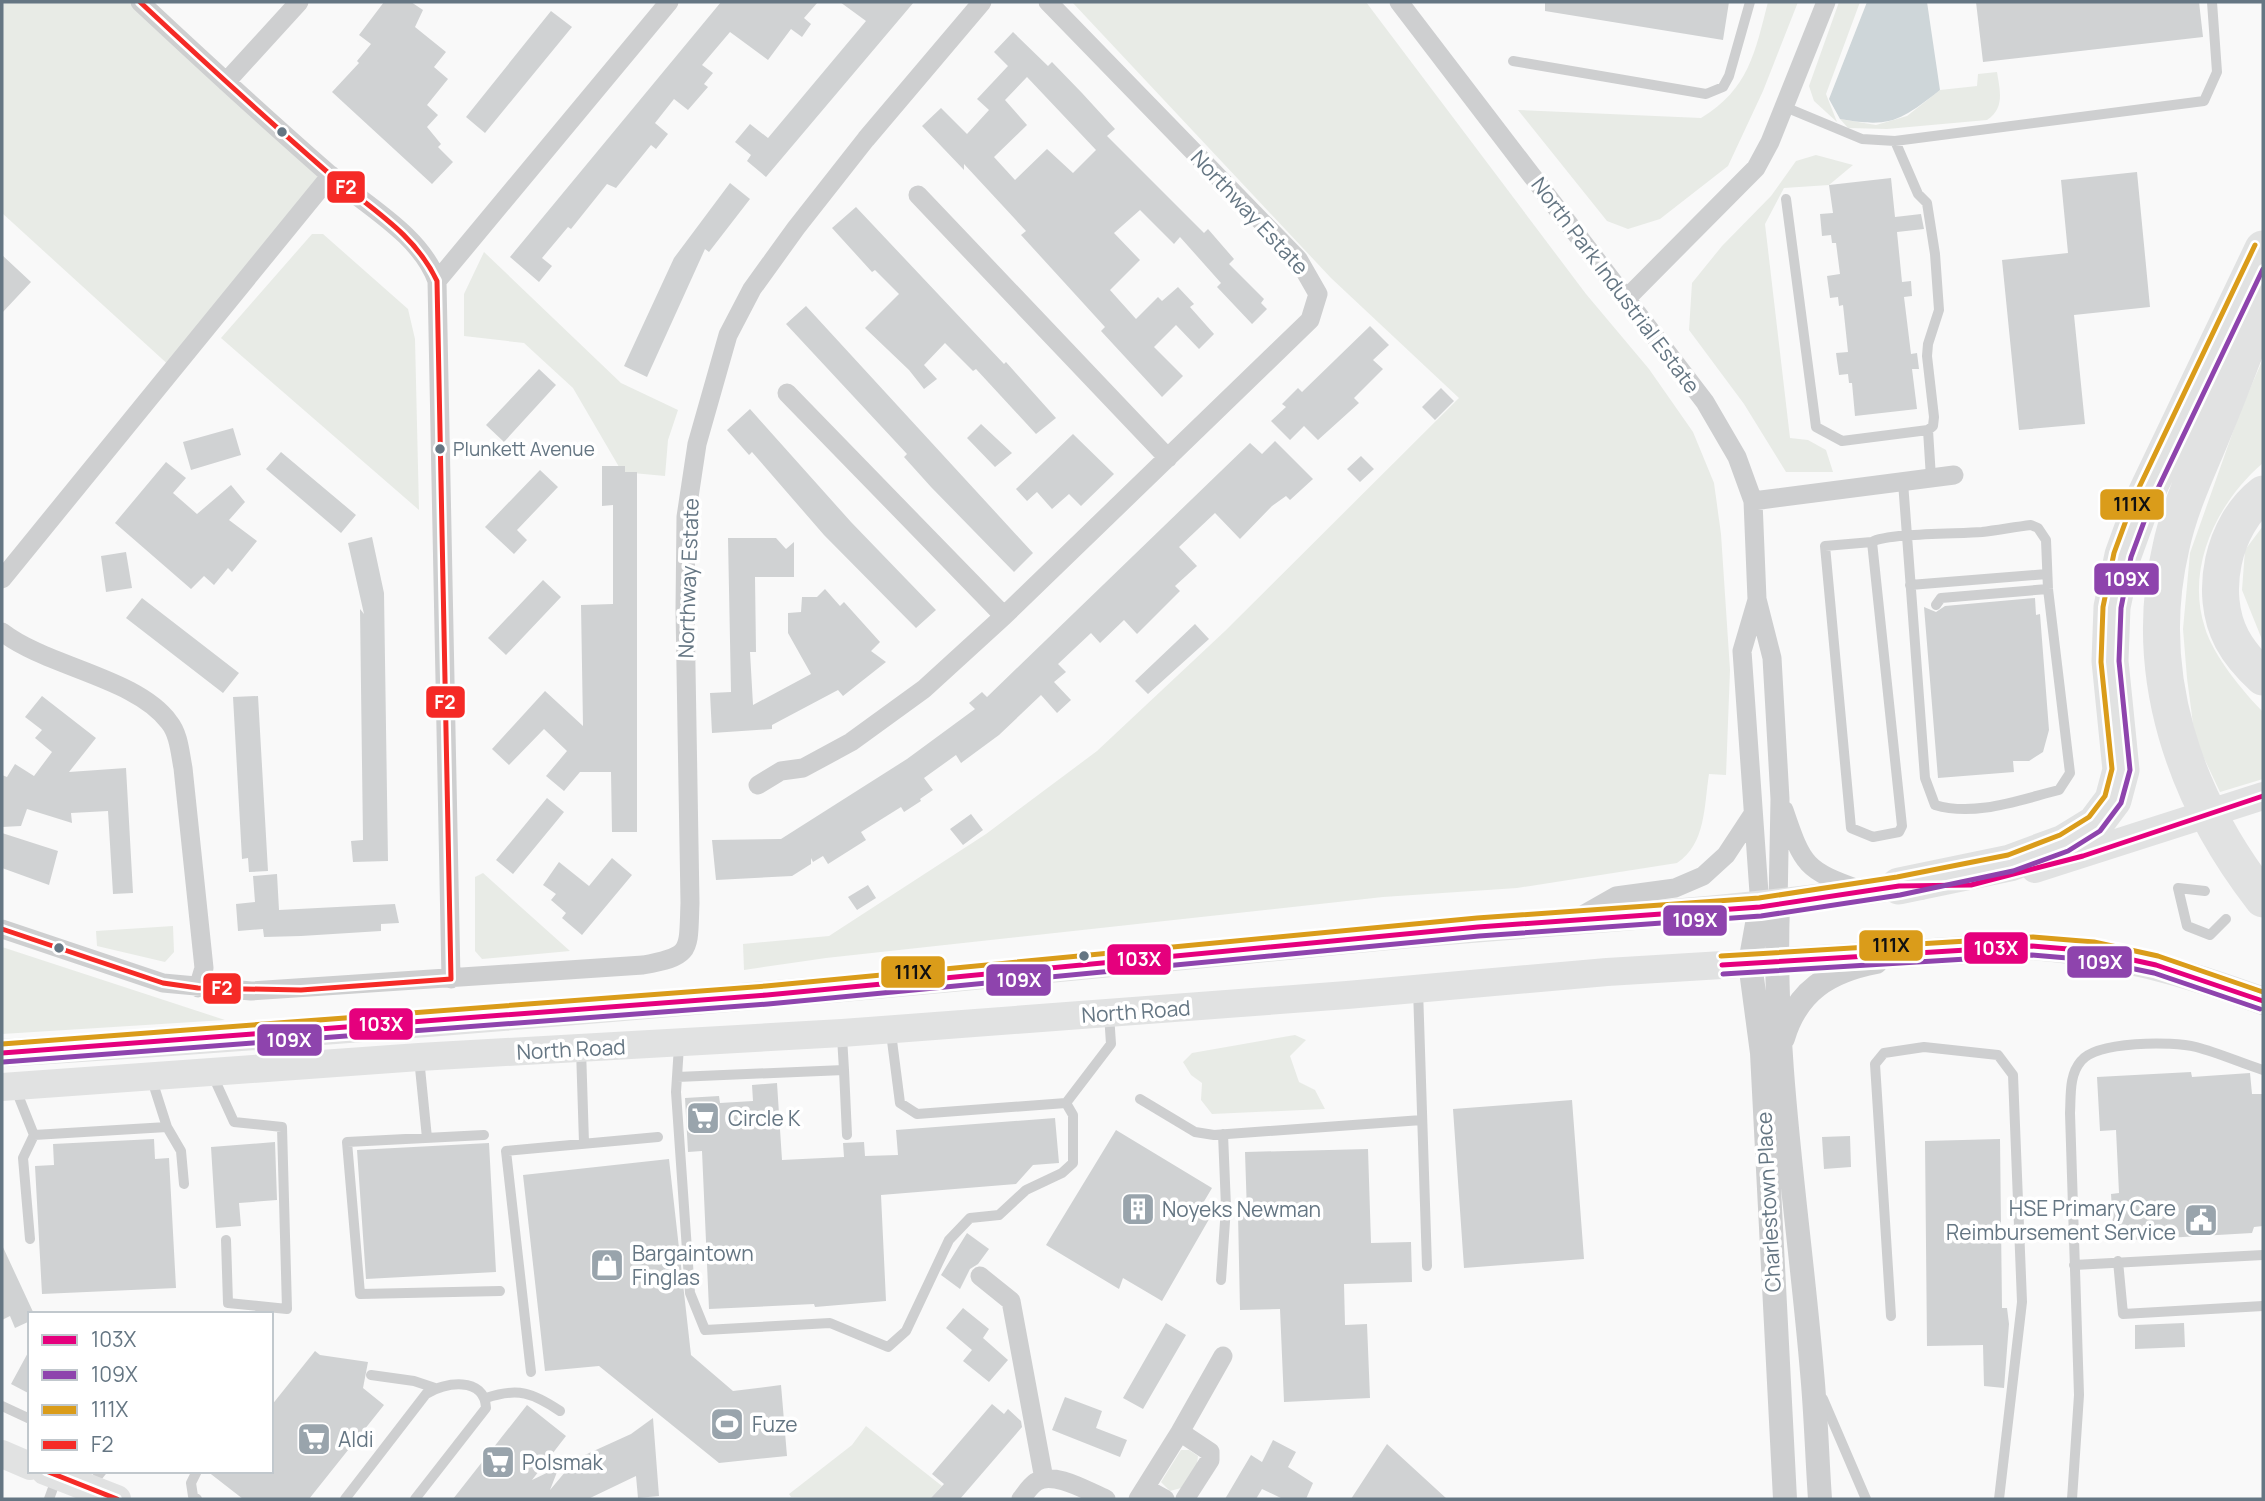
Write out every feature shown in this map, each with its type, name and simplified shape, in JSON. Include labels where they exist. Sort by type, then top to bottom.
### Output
[{"type":"highway","points":[[1882,889],[2010,863],[2064,843],[2095,824],[2113,800],[2121,770],[2110,661],[2112,607],[2123,555],[2154,475],[2263,249]]},
{"type":"highway","points":[[2259,894],[2210,819],[2177,740],[2166,697],[2160,627],[2171,546],[2184,504],[2263,304]]},
{"type":"highway","points":[[2263,494],[2235,525],[2224,556],[2221,601],[2231,638],[2249,664],[2263,677]]},
{"type":"main road","name":"North Road","points":[[2,1053],[767,995],[1575,919],[1769,906],[1882,889],[1971,885],[2083,856],[2263,796]]},
{"type":"main road","name":"North Road","points":[[8,1086],[419,1057],[842,1033],[1607,972],[2032,946],[2091,951],[2156,965],[2263,1002]]},
{"type":"main road","points":[[2,1454],[28,1466]]},
{"type":"main road","points":[[2,1463],[28,1467]]},
{"type":"main road","points":[[52,1479],[96,1479],[117,1499]]},
{"type":"street","points":[[2,929],[163,983],[198,988],[301,990],[451,979],[438,281],[431,263],[395,228],[226,82],[140,2]]},
{"type":"street","points":[[226,82],[299,2]]},
{"type":"street","points":[[438,281],[669,2]]},
{"type":"street","name":"Northway Estate","points":[[451,979],[643,965],[673,960],[684,952],[689,942],[690,903],[686,517],[697,444],[728,335],[752,289],[796,228],[866,139],[982,2]]},
{"type":"street","name":"Northway Estate","points":[[758,785],[781,771],[803,768],[851,742],[924,689],[1004,616],[1310,320],[1318,294],[1298,259],[1048,2]]},
{"type":"street","name":"North Park Industrial Estate","points":[[1399,2],[1705,402],[1737,457],[1753,501],[1757,599],[1772,659],[1780,799],[1769,906]]},
{"type":"street","points":[[1627,298],[1756,168],[1785,107],[1826,2]]},
{"type":"street","points":[[2,579],[331,175]]},
{"type":"street","points":[[918,195],[1168,458]]},
{"type":"street","points":[[787,393],[1004,616]]},
{"type":"street","points":[[1753,501],[1954,475]]},
{"type":"street","name":"North Park Industrial Estate","points":[[1757,599],[1742,651],[1753,814],[1769,906]]},
{"type":"street","points":[[2,632],[67,667],[129,691],[170,722],[178,740],[183,768],[204,968],[198,988]]},
{"type":"street","name":"North Road","points":[[1780,799],[1799,853],[1807,863],[1820,873],[1882,889]]},
{"type":"street","points":[[1575,919],[1616,896],[1675,888],[1703,876],[1726,855],[1753,814]]},
{"type":"street","name":"Charlestown Place","points":[[1769,906],[1763,962],[1762,1053],[1785,1499]]},
{"type":"street","points":[[1783,1091],[1783,1039],[1791,1014],[1803,997],[1826,979],[1859,965],[1918,954]]},
{"type":"street","name":"Charlestown Place","points":[[1763,962],[1783,1091],[1812,1372],[1820,1499]]},
{"type":"street","points":[[980,1276],[1011,1301],[1044,1479]]},
{"type":"street","points":[[1166,1499],[1141,1493],[1180,1432],[1223,1356]]},
{"type":"street","points":[[1180,1432],[1210,1452],[1210,1460],[1185,1499]]},
{"type":"street","points":[[1021,1499],[1036,1482],[1044,1479],[1060,1481],[1106,1499]]},
{"type":"lane","points":[[1513,61],[1706,94],[1723,86],[1729,76],[1750,2]]},
{"type":"lane","points":[[1785,107],[1862,139],[1895,141],[2204,101],[2217,72],[2212,2]]},
{"type":"lane","points":[[1786,199],[1816,427],[1842,441],[1928,430],[1933,426],[1934,417],[1928,344],[1939,310],[1935,254],[1927,203],[1917,194],[1895,141]]},
{"type":"lane","points":[[1928,430],[1931,478]]},
{"type":"lane","points":[[1872,542],[1902,826],[1899,832],[1873,837],[1851,828],[1825,546],[1872,542],[1878,538],[1910,537],[2031,525],[2038,528],[2046,540],[2048,589],[2070,773],[2059,790],[1955,811],[1935,805],[1925,778],[1910,585],[1910,537],[1903,482]]},
{"type":"lane","points":[[1910,585],[2047,574]]},
{"type":"lane","points":[[1936,605],[1941,598],[2048,589]]},
{"type":"lane","points":[[2205,891],[2178,888],[2187,926],[2210,935],[2226,919]]},
{"type":"lane","points":[[1418,989],[1427,1266]]},
{"type":"lane","points":[[891,1029],[900,1103],[917,1114],[1066,1103],[1111,1044],[1108,1013]]},
{"type":"lane","points":[[842,1033],[847,1135]]},
{"type":"lane","points":[[679,1044],[677,1077],[690,1293],[705,1331],[830,1323],[888,1347],[906,1331],[949,1240],[970,1218],[999,1215],[1026,1190],[1062,1173],[1073,1163],[1073,1115],[1066,1103]]},
{"type":"lane","points":[[2072,1499],[2078,1395],[2070,1113],[2071,1085],[2081,1060],[2103,1047],[2186,1045],[2263,1070]]},
{"type":"lane","points":[[1891,1316],[1875,1065],[1884,1053],[1924,1047],[1998,1055],[2013,1075],[2022,1302],[1999,1499]]},
{"type":"lane","points":[[581,1049],[584,1143]]},
{"type":"lane","points":[[419,1057],[427,1138]]},
{"type":"lane","points":[[677,1077],[844,1070]]},
{"type":"lane","points":[[212,1073],[234,1122],[282,1127],[286,1310],[228,1303],[226,1240]]},
{"type":"lane","points":[[150,1077],[167,1127],[181,1151],[184,1184]]},
{"type":"lane","points":[[8,1086],[34,1135]]},
{"type":"lane","points":[[1140,1099],[1195,1132],[1223,1134],[1422,1120]]},
{"type":"lane","points":[[34,1135],[167,1127]]},
{"type":"lane","points":[[1221,1280],[1226,1207],[1223,1134]]},
{"type":"lane","points":[[30,1239],[23,1158],[34,1135]]},
{"type":"lane","points":[[484,1135],[347,1142],[360,1294],[500,1291]]},
{"type":"lane","points":[[531,1372],[506,1151],[657,1136]]},
{"type":"lane","points":[[2074,1265],[2263,1255]]},
{"type":"lane","points":[[2119,1261],[2123,1314],[2263,1306]]},
{"type":"lane","points":[[1812,1372],[1866,1499]]},
{"type":"lane","points":[[371,1375],[414,1381],[435,1388]]},
{"type":"lane","points":[[345,1499],[426,1394],[440,1385],[460,1383],[481,1391],[486,1398],[486,1408],[415,1499]]},
{"type":"lane","points":[[486,1398],[509,1390],[539,1397],[560,1411]]},
{"type":"lane","points":[[2,1406],[28,1418]]},
{"type":"lane","points":[[196,1473],[191,1483],[197,1499]]},
{"type":"shaded area","points":[[2,2],[137,2],[329,175],[172,368],[2,213]]},
{"type":"shaded area","points":[[1072,2],[1366,2],[1586,294],[1649,369],[1693,432],[1714,483],[1721,534],[1730,670],[1726,775],[1709,774],[1699,835],[1694,846],[1677,863],[1517,888],[1383,897],[826,958],[744,970],[743,944],[829,936],[986,834],[1097,751],[1225,631],[1459,398],[1331,278]]},
{"type":"shaded area","points":[[1768,2],[1798,2],[1763,91],[1728,166],[1660,219],[1628,229],[1607,221],[1518,110],[1701,118],[1730,95],[1740,82],[1754,53]]},
{"type":"shaded area","points":[[1839,2],[1860,2],[1826,94],[1837,122],[1814,101],[1809,86]]},
{"type":"shaded area","points":[[1867,2],[1927,2],[1940,90],[1915,109],[1884,122],[1840,119],[1829,99]]},
{"type":"shaded area","points":[[1997,72],[1999,105],[1987,120],[1887,129],[1848,128],[1840,119],[1876,125],[1907,116],[1940,90],[1977,86],[1978,74]]},
{"type":"shaded area","points":[[1816,155],[1853,165],[1829,185],[1784,188],[1765,224],[1790,438],[1808,440],[1826,450],[1833,472],[1786,472],[1744,404],[1689,330],[1692,283],[1722,246],[1771,196],[1796,161]]},
{"type":"shaded area","points":[[312,234],[323,234],[408,309],[415,339],[419,510],[221,338]]},
{"type":"shaded area","points":[[484,252],[621,383],[678,410],[668,440],[665,476],[622,472],[573,388],[524,343],[464,336],[464,294]]},
{"type":"shaded area","points":[[2263,359],[2263,463],[2246,479],[2219,517],[2202,560],[2199,582],[2200,605],[2209,639],[2230,673],[2263,712],[2263,779],[2220,792],[2195,739],[2187,678],[2183,629],[2190,553],[2241,409]]},
{"type":"shaded area","points":[[2263,526],[2263,642],[2242,590],[2245,550]]},
{"type":"shaded area","points":[[483,873],[570,951],[482,959],[475,951],[475,877]]},
{"type":"shaded area","points":[[173,926],[174,952],[165,962],[97,946],[96,931]]},
{"type":"shaded area","points":[[2,947],[225,1020],[2,1034]]},
{"type":"shaded area","points":[[1295,1035],[1306,1040],[1290,1056],[1299,1082],[1315,1090],[1325,1109],[1212,1114],[1201,1100],[1202,1083],[1191,1075],[1183,1062],[1192,1053]]},
{"type":"shaded area","points":[[866,1426],[942,1486],[930,1499],[791,1497],[789,1494],[852,1445]]},
{"type":"shaded area","points":[[1181,1450],[1189,1450],[1198,1456],[1197,1464],[1181,1488],[1170,1491],[1161,1482]]},
{"type":"building","points":[[384,2],[411,2],[423,10],[415,27],[446,52],[434,67],[448,79],[427,105],[438,115],[427,127],[441,144],[438,147],[453,162],[432,184],[332,92],[359,63],[357,61],[371,44],[359,35]]},
{"type":"building","points":[[721,2],[818,2],[804,18],[811,24],[802,37],[791,29],[768,60],[730,32],[702,65],[713,73],[704,84],[708,87],[688,110],[674,99],[655,123],[668,134],[656,149],[651,145],[616,188],[607,184],[571,229],[568,227],[542,258],[552,266],[539,282],[510,257]]},
{"type":"building","points":[[840,2],[914,2],[766,177],[747,161],[751,155],[735,142],[750,124],[768,138],[866,21]]},
{"type":"building","points":[[1545,2],[1729,2],[1723,40],[1545,11]]},
{"type":"building","points":[[1976,2],[2199,2],[2203,37],[1983,62]]},
{"type":"building","points":[[551,11],[572,27],[485,133],[466,117]]},
{"type":"building","points":[[1013,32],[1048,66],[1052,62],[1115,129],[1107,136],[1204,233],[1208,229],[1234,259],[1229,264],[1264,299],[1261,303],[1267,309],[1252,324],[1217,287],[1221,283],[1180,237],[1174,244],[1140,210],[1114,233],[1140,260],[1110,290],[1136,319],[1158,297],[1162,301],[1178,287],[1194,304],[1190,307],[1214,334],[1199,349],[1176,325],[1154,347],[1183,376],[1162,397],[1101,331],[1105,327],[1021,235],[1026,231],[964,164],[964,170],[922,126],[941,108],[967,134],[989,110],[977,99],[1008,66],[994,52]],"holes":[[[1027,77],[1096,150],[1073,173],[1047,149],[1015,180],[994,157],[1027,125],[1005,100]]]},
{"type":"building","points":[[2137,172],[2150,307],[2074,315],[2085,424],[2019,430],[2002,260],[2068,253],[2061,180]]},
{"type":"building","points":[[1891,178],[1895,217],[1921,214],[1924,229],[1897,232],[1902,282],[1911,281],[1912,296],[1904,297],[1911,354],[1917,353],[1919,369],[1912,369],[1917,409],[1855,416],[1852,383],[1849,383],[1848,374],[1839,375],[1836,353],[1848,352],[1843,305],[1839,306],[1838,297],[1830,298],[1827,276],[1840,274],[1836,243],[1832,243],[1831,235],[1822,236],[1820,214],[1833,213],[1829,185]]},
{"type":"building","points":[[730,183],[750,199],[709,252],[705,249],[647,377],[624,366],[674,258]]},
{"type":"building","points":[[856,207],[1004,364],[1006,362],[1056,418],[1036,434],[976,369],[973,371],[945,343],[924,365],[937,379],[924,389],[909,370],[865,328],[899,294],[875,270],[872,272],[832,228]]},
{"type":"building","points":[[2,255],[31,282],[2,313]]},
{"type":"building","points":[[806,306],[1033,553],[1014,572],[931,487],[904,457],[907,454],[786,324]]},
{"type":"building","points":[[1370,326],[1389,345],[1373,360],[1383,369],[1354,398],[1359,403],[1318,440],[1304,426],[1290,440],[1271,421],[1286,407],[1282,404],[1298,388],[1302,392]]},
{"type":"building","points":[[539,369],[556,385],[504,442],[486,425]]},
{"type":"building","points":[[1441,388],[1454,401],[1435,420],[1422,407]]},
{"type":"building","points":[[750,409],[851,522],[936,610],[916,628],[824,535],[752,452],[749,455],[727,430]]},
{"type":"building","points":[[981,424],[1012,453],[995,467],[967,438]]},
{"type":"building","points":[[233,428],[241,455],[191,470],[183,442]]},
{"type":"building","points":[[1073,434],[1114,474],[1081,506],[1069,494],[1052,509],[1037,492],[1027,501],[1016,489]]},
{"type":"building","points":[[1275,441],[1313,479],[1290,500],[1286,496],[1272,506],[1240,539],[1215,513],[1179,547],[1197,566],[1175,586],[1180,591],[1137,634],[1124,620],[1100,643],[1091,633],[1058,664],[1066,672],[1054,682],[1071,700],[1057,713],[1041,695],[999,735],[961,763],[956,755],[924,778],[933,790],[920,799],[921,801],[904,812],[901,807],[861,832],[866,840],[828,864],[823,856],[813,862],[811,858],[811,864],[792,876],[716,880],[712,840],[781,839],[907,759],[975,709],[969,703],[982,692],[987,697],[1250,443],[1262,454]]},
{"type":"building","points":[[281,452],[356,515],[341,533],[266,469]]},
{"type":"building","points":[[1361,456],[1374,469],[1360,482],[1347,469]]},
{"type":"building","points":[[166,462],[186,478],[173,493],[197,514],[231,485],[245,502],[229,520],[257,541],[232,572],[228,568],[214,585],[204,576],[191,589],[115,523]]},
{"type":"building","points":[[602,466],[625,466],[625,472],[637,472],[637,832],[612,832],[611,772],[580,772],[564,791],[546,776],[567,751],[544,729],[509,765],[492,749],[545,691],[583,726],[581,605],[613,604],[613,505],[602,506]]},
{"type":"building","points":[[540,470],[558,487],[517,530],[527,540],[514,554],[485,527]]},
{"type":"building","points":[[372,537],[384,593],[388,861],[353,862],[351,841],[363,840],[360,609],[364,614],[348,543]]},
{"type":"building","points":[[728,538],[776,538],[786,549],[794,542],[794,577],[755,577],[756,652],[750,652],[753,705],[811,674],[788,633],[788,613],[801,612],[802,597],[817,597],[825,589],[840,606],[844,602],[880,642],[871,651],[886,662],[843,696],[838,690],[772,725],[772,729],[712,733],[710,693],[731,692]]},
{"type":"building","points":[[126,552],[132,588],[106,592],[101,556]]},
{"type":"building","points":[[543,580],[561,597],[506,655],[488,638]]},
{"type":"building","points":[[142,598],[239,673],[223,693],[126,618]]},
{"type":"building","points":[[2035,598],[2036,615],[2040,614],[2049,730],[2043,752],[2029,761],[2013,761],[2014,772],[1938,778],[1924,607],[1936,612],[1945,606]]},
{"type":"building","points":[[1195,624],[1209,639],[1148,694],[1135,681]]},
{"type":"building","points":[[42,696],[96,738],[69,772],[126,768],[133,893],[113,894],[108,811],[71,813],[72,823],[27,809],[21,826],[2,827],[2,775],[7,777],[15,764],[34,776],[52,752],[35,738],[42,730],[25,717]]},
{"type":"building","points":[[258,696],[268,871],[249,872],[248,858],[242,859],[233,697]]},
{"type":"building","points":[[547,798],[564,812],[513,874],[496,860]]},
{"type":"building","points":[[971,814],[983,830],[963,845],[950,829]]},
{"type":"building","points":[[2,833],[58,851],[49,885],[2,868]]},
{"type":"building","points":[[612,858],[632,875],[582,935],[562,918],[566,913],[551,900],[556,894],[543,885],[559,862],[589,886]]},
{"type":"building","points":[[277,874],[279,910],[395,904],[399,923],[381,924],[381,931],[301,936],[264,937],[263,929],[238,931],[236,904],[255,902],[253,876]]},
{"type":"building","points":[[868,885],[876,898],[857,910],[848,897]]},
{"type":"building","points":[[2191,1072],[2192,1077],[2250,1073],[2252,1094],[2263,1094],[2263,1226],[2254,1227],[2252,1233],[2114,1241],[2111,1194],[2119,1193],[2116,1130],[2100,1131],[2097,1077]]},
{"type":"building","points":[[777,1083],[782,1160],[844,1157],[843,1143],[864,1142],[865,1156],[898,1155],[896,1130],[1055,1118],[1059,1163],[1033,1165],[1016,1184],[881,1195],[886,1301],[815,1307],[814,1304],[709,1309],[702,1151],[688,1152],[685,1098],[719,1096],[720,1103],[753,1101],[752,1085]]},
{"type":"building","points":[[1572,1100],[1584,1259],[1464,1268],[1453,1109]]},
{"type":"building","name":"Noyeks Newman","points":[[1116,1130],[1212,1188],[1196,1215],[1212,1214],[1162,1301],[1123,1278],[1119,1289],[1046,1245]]},
{"type":"building","points":[[1850,1136],[1851,1167],[1824,1169],[1822,1137]]},
{"type":"building","points":[[154,1139],[155,1159],[169,1158],[176,1288],[42,1294],[35,1166],[54,1165],[53,1144]]},
{"type":"building","points":[[2000,1139],[2002,1308],[2007,1308],[2009,1324],[2004,1388],[1984,1386],[1983,1345],[1927,1346],[1925,1141]]},
{"type":"building","points":[[275,1142],[277,1200],[239,1203],[241,1226],[216,1228],[211,1147]]},
{"type":"building","points":[[489,1143],[496,1272],[366,1279],[357,1150]]},
{"type":"building","points":[[1368,1149],[1371,1243],[1411,1242],[1412,1282],[1344,1284],[1345,1325],[1367,1324],[1370,1398],[1284,1402],[1280,1309],[1240,1310],[1238,1214],[1247,1213],[1245,1152]]},
{"type":"building","name":"Bargaintown Finglas","points":[[669,1159],[691,1355],[733,1391],[781,1385],[787,1456],[719,1463],[599,1366],[545,1371],[523,1175]]},
{"type":"building","points":[[967,1233],[989,1249],[978,1264],[970,1269],[960,1289],[941,1275]]},
{"type":"building","points":[[2,1245],[33,1312],[28,1312],[28,1322],[15,1328],[10,1316],[2,1320]]},
{"type":"building","points":[[963,1308],[989,1329],[983,1338],[1008,1360],[989,1382],[963,1361],[972,1350],[946,1328]]},
{"type":"building","points":[[1166,1323],[1186,1335],[1143,1409],[1123,1398]]},
{"type":"building","points":[[2184,1323],[2185,1347],[2135,1349],[2135,1325]]},
{"type":"building","name":"Aldi","points":[[315,1351],[320,1355],[368,1362],[363,1388],[384,1405],[309,1499],[243,1499],[210,1473],[273,1473],[273,1404]]},
{"type":"building","points":[[28,1353],[28,1393],[11,1384]]},
{"type":"building","points":[[1065,1397],[1102,1411],[1096,1428],[1127,1440],[1120,1457],[1052,1430]]},
{"type":"building","points":[[992,1404],[1004,1414],[1008,1409],[1021,1421],[1022,1427],[960,1499],[930,1499],[944,1484],[932,1474]]},
{"type":"building","points":[[527,1405],[566,1436],[532,1480],[559,1467],[550,1490],[576,1459],[631,1434],[653,1418],[659,1496],[638,1498],[636,1476],[588,1499],[453,1499]]},
{"type":"building","points":[[1273,1440],[1296,1452],[1288,1467],[1313,1483],[1306,1499],[1283,1499],[1262,1489],[1256,1499],[1225,1499],[1251,1455],[1262,1462]]},
{"type":"building","points":[[1387,1444],[1447,1499],[1351,1499]]},
{"type":"transit line","name":"F2","points":[[140,2],[301,149],[402,233],[427,263],[437,281],[451,979]]},
{"type":"transit line","name":"111X","points":[[2,1044],[766,986],[1477,918],[1759,898],[1897,877],[2008,855],[2060,835],[2089,817],[2105,796],[2112,769],[2101,662],[2103,607],[2114,553],[2135,496],[2255,245]]},
{"type":"transit line","name":"109X","points":[[3,1062],[768,1004],[1479,936],[1761,916],[1900,895],[2013,871],[2068,851],[2100,831],[2121,803],[2130,770],[2119,661],[2121,608],[2131,557],[2151,503],[2263,269]]},
{"type":"transit line","name":"103X","points":[[2,1053],[767,995],[1478,927],[1760,907],[1899,886],[1971,885],[2083,856],[2263,796]]},
{"type":"transit line","name":"F2","points":[[2,929],[163,983],[198,988],[301,990],[451,979]]},
{"type":"transit line","name":"111X","points":[[1721,956],[2033,937],[2094,942],[2158,956],[2263,992]]},
{"type":"transit line","name":"103X","points":[[1722,965],[2032,946],[2092,951],[2156,965],[2263,1001]]},
{"type":"transit line","name":"109X","points":[[1723,974],[2032,955],[2091,960],[2154,973],[2260,1009]]},
{"type":"transit line","name":"F2","points":[[51,1473],[117,1499]]},
{"type":"place","name":"Plunkett Avenue","points":[[440,449]]},
{"type":"place","name":"Circle K","points":[[703,1118]]},
{"type":"place","name":"Noyeks Newman","points":[[1138,1209]]},
{"type":"place","name":"HSE Primary Care Reimbursement Service","points":[[2201,1220]]},
{"type":"place","name":"Bargaintown Finglas","points":[[607,1265]]},
{"type":"place","name":"Fuze","points":[[727,1424]]},
{"type":"place","name":"Aldi","points":[[314,1439]]},
{"type":"place","name":"Polsmak","points":[[498,1462]]}]
